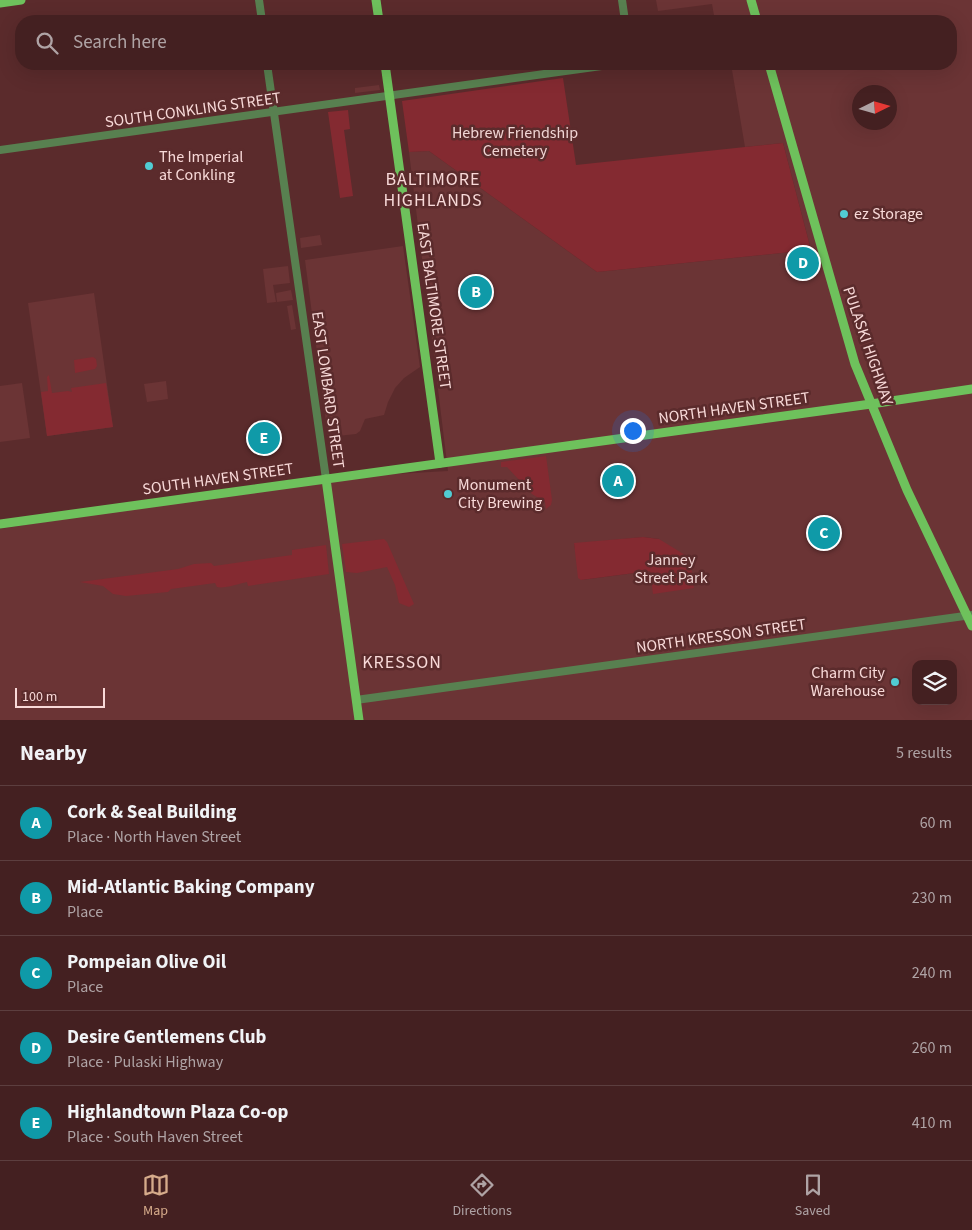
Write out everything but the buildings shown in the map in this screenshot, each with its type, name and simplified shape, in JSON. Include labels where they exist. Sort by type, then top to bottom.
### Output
[{"type":"main road","points":[[0,3],[21,0]]},
{"type":"main road","points":[[376,0],[378,15]]},
{"type":"main road","points":[[751,0],[755,15]]},
{"type":"main road","name":"EAST BALTIMORE STREET","points":[[386,70],[440,463]]},
{"type":"main road","name":"PULASKI HIGHWAY","points":[[771,70],[853,359],[907,490],[969,615],[972,626]]},
{"type":"main road","name":"NORTH HAVEN STREET","points":[[440,463],[972,389]]},
{"type":"main road","name":"SOUTH HAVEN STREET","points":[[0,524],[440,463]]},
{"type":"main road","name":"EAST LOMBARD STREET","points":[[326,479],[359,720]]},
{"type":"street","points":[[259,0],[261,15]]},
{"type":"street","points":[[622,0],[624,15]]},
{"type":"street","name":"EAST LOMBARD STREET","points":[[268,70],[326,479]]},
{"type":"street","name":"SOUTH CONKLING STREET","points":[[0,150],[574,70]]},
{"type":"street","name":"NORTH KRESSON STREET","points":[[356,700],[969,615]]},
{"type":"shaded area","points":[[656,0],[972,0],[972,720],[0,720],[0,529],[325,478],[448,471],[409,152],[429,151],[597,272],[811,250],[783,143],[745,147],[732,70],[957,70],[957,15],[714,15],[712,4],[658,11]],"holes":[[[643,537],[659,539],[654,593],[650,571],[581,580],[574,544]]]},
{"type":"shaded area","points":[[379,85],[380,90],[355,93],[355,88]]},
{"type":"shaded area","points":[[320,235],[322,245],[301,248],[300,238]]},
{"type":"shaded area","points":[[403,246],[420,367],[404,378],[395,388],[384,415],[365,419],[360,431],[356,434],[328,437],[305,260]]},
{"type":"shaded area","points":[[288,266],[290,283],[273,285],[276,302],[267,303],[263,269]]},
{"type":"shaded area","points":[[291,290],[293,300],[277,302],[276,293]]},
{"type":"shaded area","points":[[94,293],[113,427],[47,436],[28,303]]},
{"type":"shaded area","points":[[292,305],[296,329],[291,330],[287,306]]},
{"type":"shaded area","points":[[166,381],[168,399],[147,402],[144,384]]},
{"type":"shaded area","points":[[22,383],[30,438],[0,442],[0,386]]},
{"type":"green space","name":"Hebrew Friendship Cemetery","points":[[563,78],[576,165],[783,143],[811,250],[597,272],[429,151],[409,152],[402,101]]},
{"type":"green space","points":[[348,110],[350,129],[344,130],[353,196],[340,198],[328,112]]},
{"type":"green space","points":[[93,357],[96,359],[97,366],[95,369],[75,373],[74,360]]},
{"type":"green space","points":[[49,375],[52,393],[72,392],[71,388],[106,383],[113,427],[47,436],[41,392],[48,391],[47,377]]},
{"type":"green space","points":[[546,456],[552,500],[551,505],[546,509],[545,502],[532,494],[507,467],[501,467],[501,462]]},
{"type":"green space","name":"Janney Street Park","points":[[643,537],[659,539],[690,558],[694,588],[653,594],[650,571],[581,580],[578,578],[574,543]]},
{"type":"green space","points":[[384,539],[414,604],[409,607],[399,603],[395,585],[387,567],[357,573],[346,572],[342,544]]},
{"type":"green space","points":[[326,545],[329,574],[248,586],[247,582],[227,587],[217,587],[215,583],[171,589],[168,592],[126,596],[113,594],[103,586],[80,582],[178,569],[194,564],[211,563],[214,566],[292,555],[292,550]]},
{"type":"place","name":"The Imperial at Conkling","points":[[149,166]]},
{"type":"place","name":"ez Storage","points":[[844,214]]},
{"type":"place","name":"Desire Gentlemens Club","points":[[803,263]]},
{"type":"place","name":"Mid-Atlantic Baking Company","points":[[476,292]]},
{"type":"place","name":"Highlandtown Plaza Co-op","points":[[264,438]]},
{"type":"place","name":"Cork & Seal Building","points":[[618,481]]},
{"type":"place","name":"Monument City Brewing","points":[[448,494]]},
{"type":"place","name":"Pompeian Olive Oil","points":[[824,533]]},
{"type":"place","name":"Charm City Warehouse","points":[[895,682]]},
{"type":"district","name":"BALTIMORE HIGHLANDS","points":[[433,189]]},
{"type":"district","name":"KRESSON","points":[[402,662]]}]
